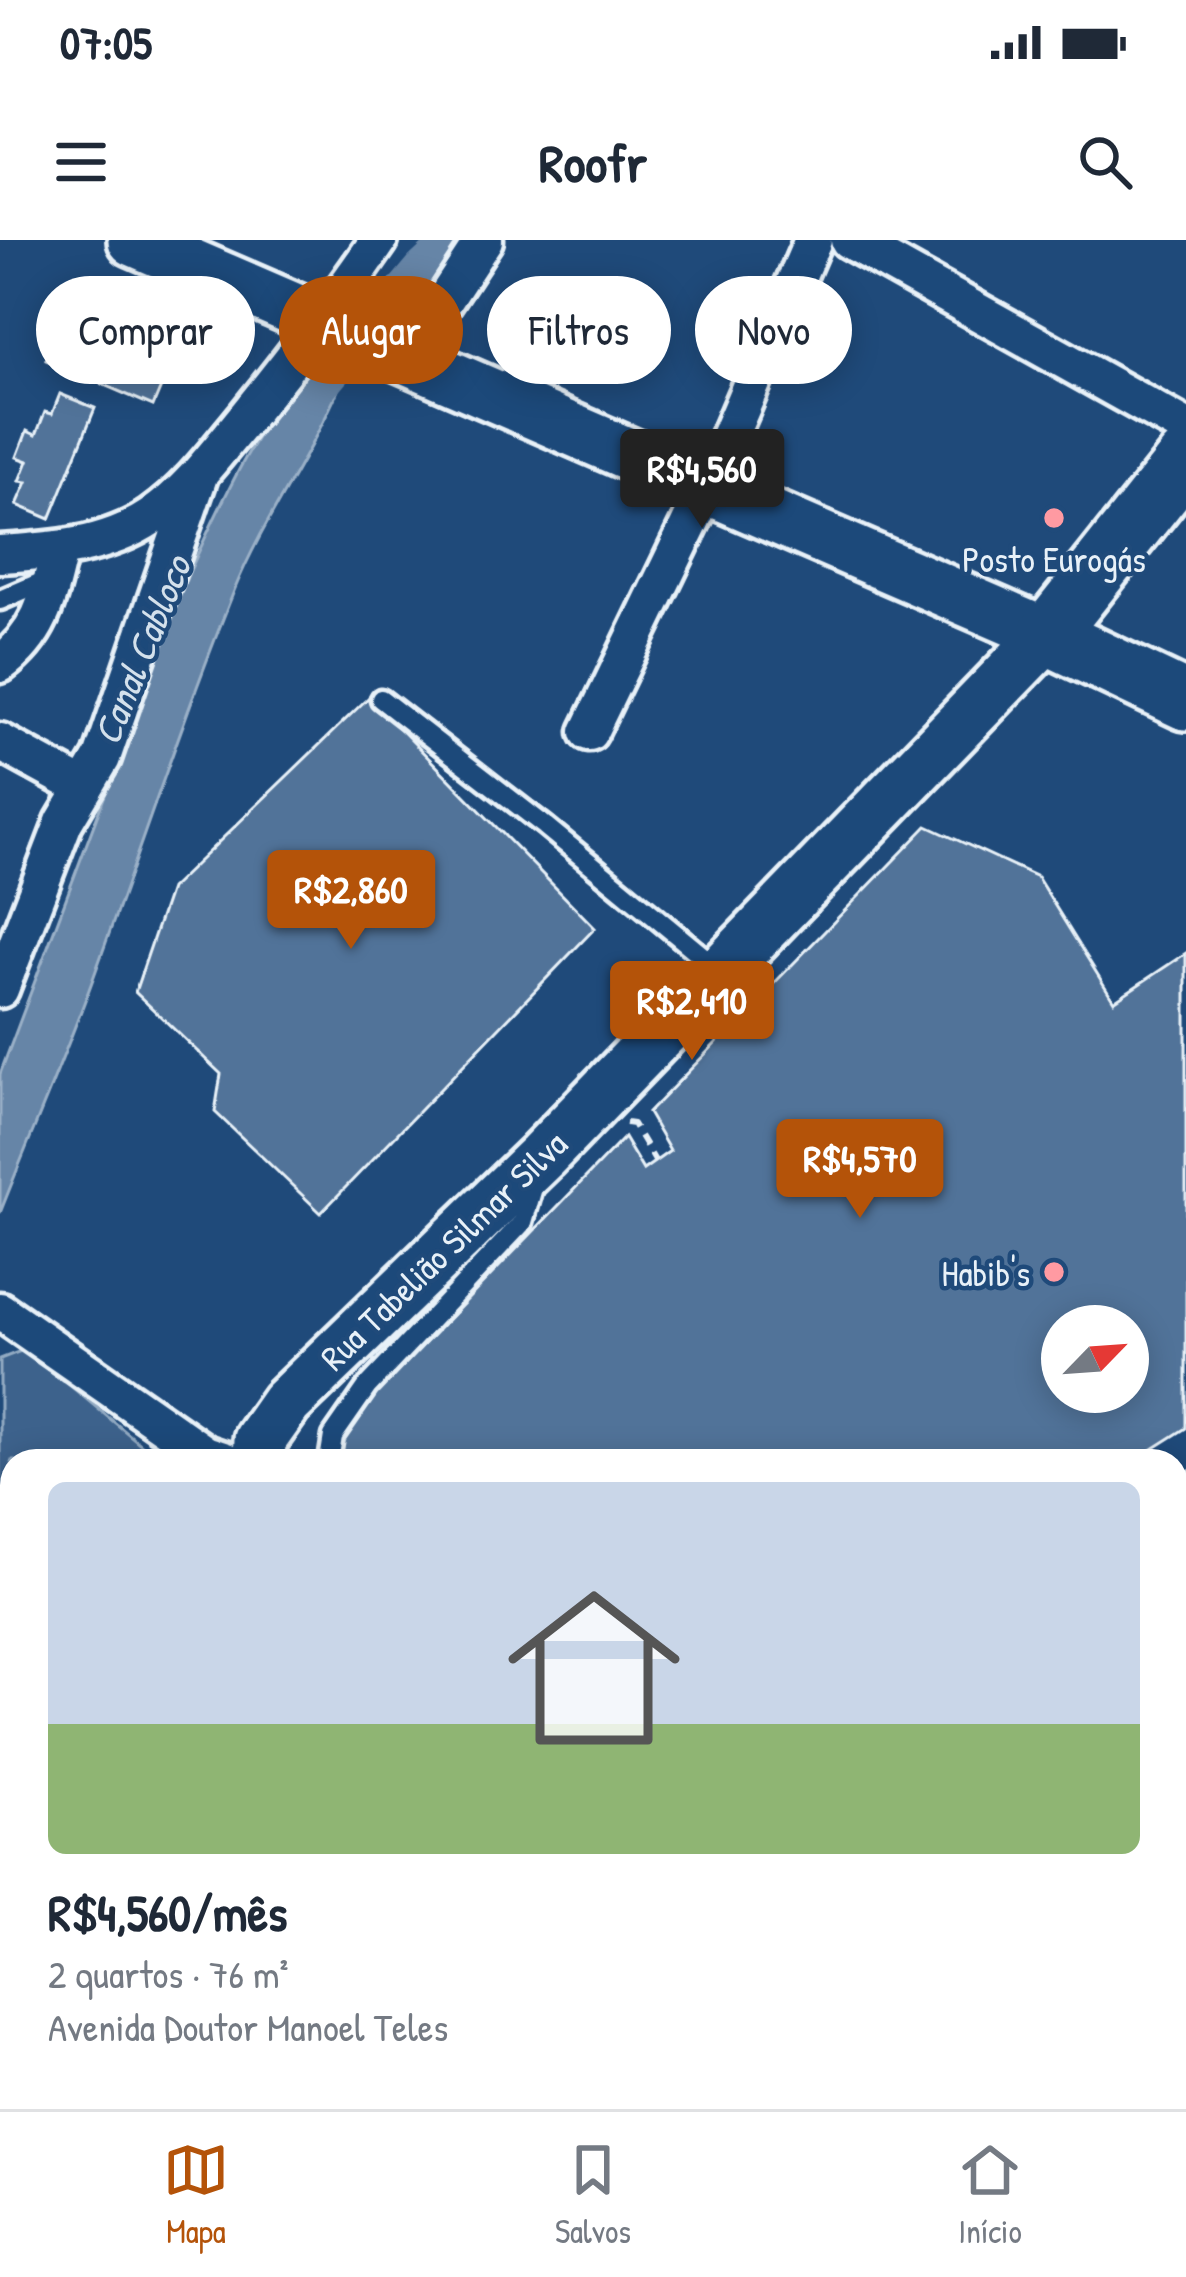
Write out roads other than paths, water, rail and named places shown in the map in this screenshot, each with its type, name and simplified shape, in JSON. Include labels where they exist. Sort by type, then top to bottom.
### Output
[{"type":"main road","points":[[134,240],[279,303]]},
{"type":"main road","points":[[463,383],[708,485],[1186,700]]},
{"type":"main road","points":[[1047,635],[1186,460]]},
{"type":"main road","name":"Rua Tabelião Silmar Silva","points":[[260,1449],[260,1440],[286,1403],[542,1156],[1047,635]]},
{"type":"street","points":[[359,276],[380,240]]},
{"type":"street","points":[[458,276],[484,240]]},
{"type":"street","points":[[589,732],[708,485],[814,240]]},
{"type":"street","points":[[849,240],[1186,428]]},
{"type":"street","points":[[0,554],[56,564],[152,517],[200,473],[279,384]]},
{"type":"street","points":[[0,989],[64,821],[102,758],[200,473]]},
{"type":"street","points":[[0,664],[32,636],[47,606],[56,564]]},
{"type":"street","points":[[0,742],[84,788]]},
{"type":"street","points":[[0,1311],[198,1449]]},
{"type":"lane","points":[[0,600],[56,564]]},
{"type":"lane","points":[[382,699],[545,826],[720,972]]},
{"type":"lane","points":[[330,1449],[333,1436],[367,1387],[523,1222],[542,1156]]},
{"type":"waterway","name":"Canal Cabloco","points":[[310,400],[422,267],[451,240]]},
{"type":"place","name":"Posto Eurogás","points":[[1054,518]]},
{"type":"place","name":"Habib's","points":[[1054,1272]]}]
